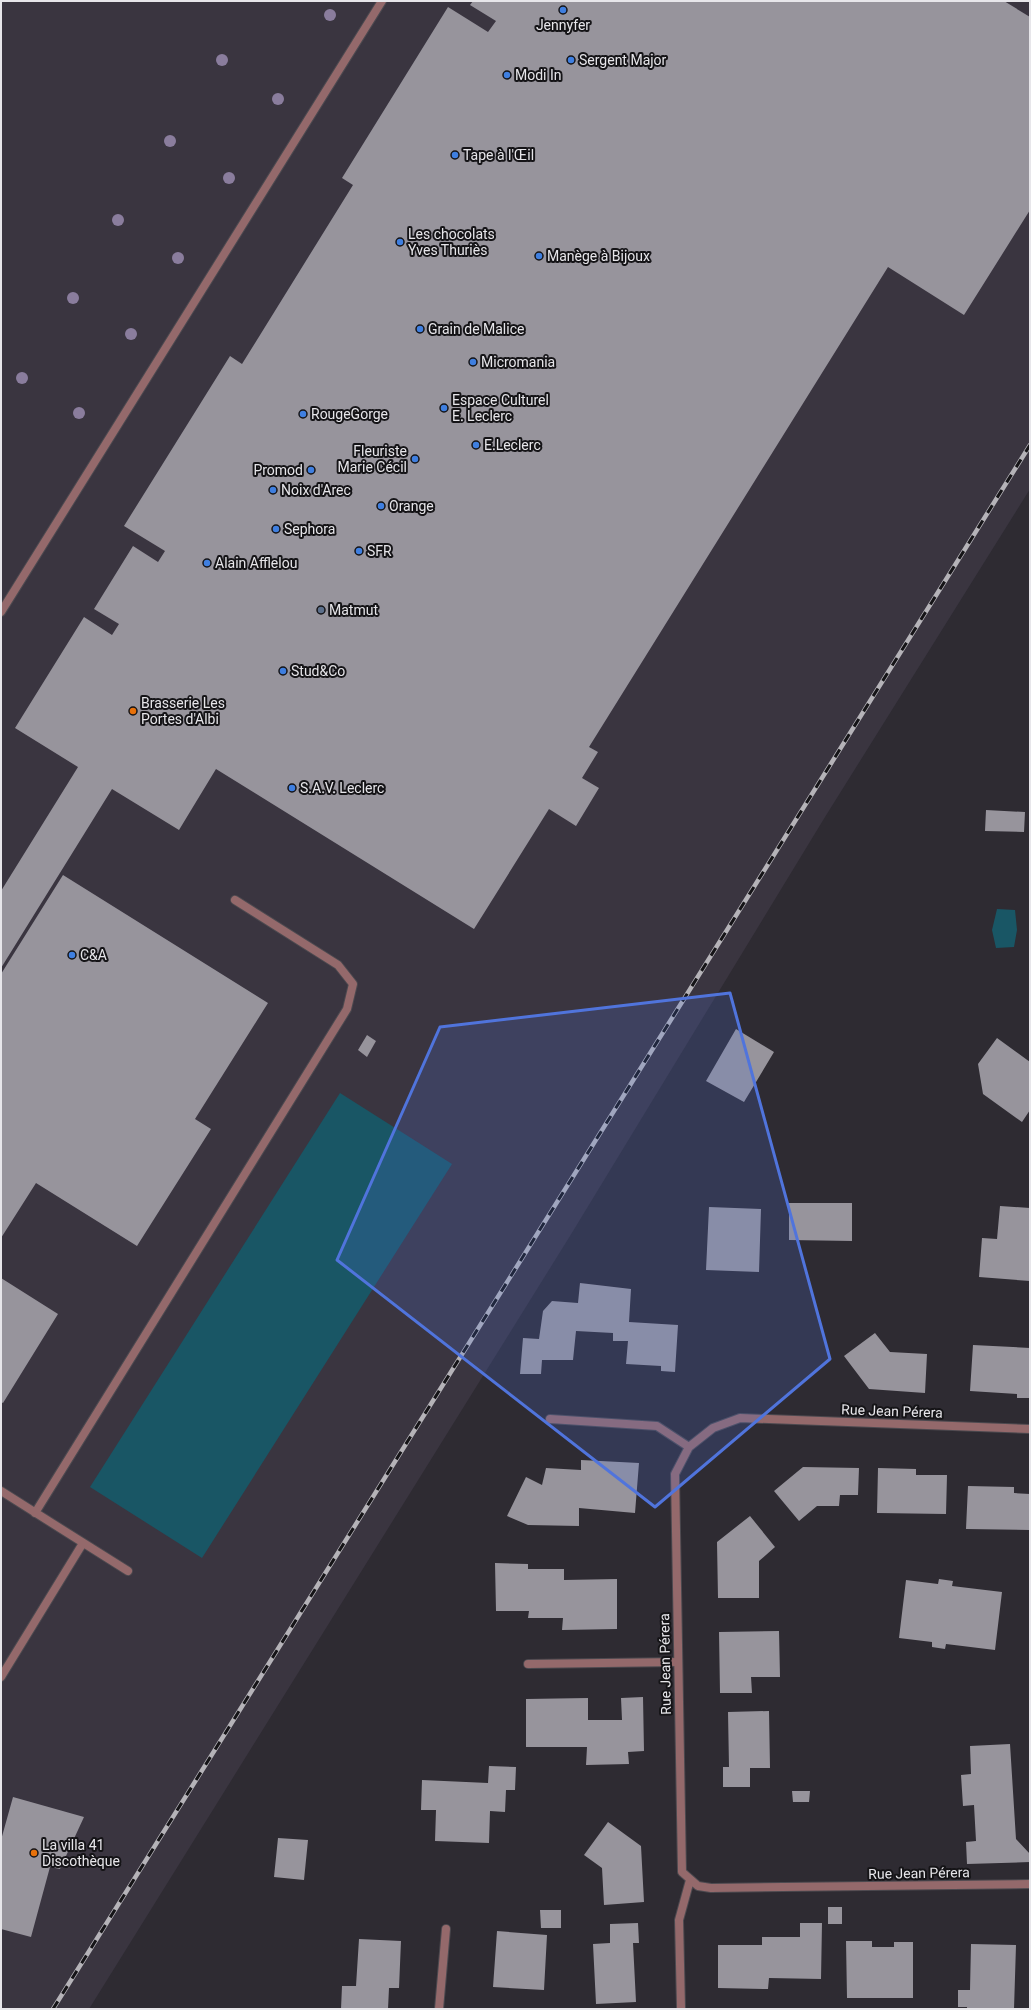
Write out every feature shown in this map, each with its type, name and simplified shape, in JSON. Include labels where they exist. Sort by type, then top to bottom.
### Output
[{"type":"street","points":[[1,612],[382,1]]},
{"type":"street","points":[[35,1513],[347,1009],[353,984],[338,965],[235,900]]},
{"type":"street","name":"Rue Jean Pérera","points":[[1030,1429],[740,1418],[713,1428],[689,1447],[675,1474],[682,1872],[698,1886],[711,1888],[1030,1884]]},
{"type":"street","points":[[550,1419],[657,1426],[689,1447]]},
{"type":"street","points":[[1,1491],[128,1571]]},
{"type":"street","points":[[2,1675],[83,1543]]},
{"type":"street","points":[[528,1664],[678,1662]]},
{"type":"street","points":[[681,2008],[679,1920],[690,1880]]},
{"type":"street","points":[[439,2009],[446,1929]]},
{"type":"highlighted area","points":[[730,993],[830,1359],[655,1507],[337,1260],[440,1027]]},
{"type":"shaded area","points":[[1,1],[1030,1],[1030,489],[825,817],[570,1236],[89,2009],[1,2009]]},
{"type":"water","points":[[997,909],[1015,910],[1017,930],[1014,947],[996,948],[992,930]]},
{"type":"water","points":[[340,1093],[452,1164],[202,1558],[90,1487]]},
{"type":"building","name":"E.Leclerc","points":[[473,1],[1004,1],[1030,17],[1030,210],[964,315],[888,267],[589,747],[598,752],[582,778],[599,788],[576,826],[549,809],[474,929],[216,769],[179,830],[112,789],[1,968],[1,891],[78,767],[15,728],[84,617],[112,635],[119,624],[94,609],[133,546],[158,562],[165,551],[124,526],[230,356],[242,364],[353,185],[342,178],[448,7],[488,32],[496,21],[470,5]]},
{"type":"building","points":[[986,810],[1025,812],[1024,832],[985,831]]},
{"type":"building","points":[[63,875],[268,1003],[195,1119],[211,1129],[137,1246],[36,1183],[1,1238],[1,974]]},
{"type":"building","points":[[736,1029],[774,1052],[744,1102],[706,1081]]},
{"type":"building","points":[[367,1035],[376,1041],[367,1057],[358,1050]]},
{"type":"building","points":[[997,1038],[1030,1062],[1030,1110],[1022,1122],[983,1094],[978,1064]]},
{"type":"building","points":[[789,1203],[852,1203],[852,1241],[789,1240]]},
{"type":"building","points":[[1000,1206],[1030,1208],[1030,1281],[979,1277],[982,1238],[997,1239]]},
{"type":"building","points":[[709,1207],[761,1209],[759,1272],[706,1270]]},
{"type":"building","points":[[1,1278],[58,1314],[3,1403],[1,1402]]},
{"type":"building","points":[[580,1283],[631,1289],[629,1322],[678,1325],[675,1372],[661,1371],[661,1366],[626,1364],[628,1341],[613,1341],[613,1333],[576,1331],[573,1360],[542,1360],[541,1374],[520,1374],[523,1338],[539,1339],[543,1311],[552,1301],[578,1303]]},
{"type":"building","points":[[875,1333],[890,1352],[927,1354],[925,1393],[869,1389],[844,1356]]},
{"type":"building","points":[[973,1345],[1030,1348],[1030,1398],[1017,1398],[1017,1394],[970,1391]]},
{"type":"building","points":[[581,1460],[639,1463],[635,1513],[579,1508],[579,1526],[528,1525],[507,1516],[526,1477],[542,1485],[546,1468],[581,1470]]},
{"type":"building","points":[[803,1467],[859,1468],[858,1495],[840,1495],[839,1506],[817,1506],[799,1521],[774,1491]]},
{"type":"building","points":[[878,1468],[916,1469],[916,1475],[947,1475],[946,1514],[877,1513]]},
{"type":"building","points":[[968,1486],[1014,1487],[1014,1493],[1030,1494],[1030,1530],[966,1529]]},
{"type":"building","points":[[750,1516],[775,1547],[759,1561],[759,1598],[718,1598],[717,1542]]},
{"type":"building","points":[[495,1563],[528,1564],[528,1569],[564,1569],[564,1580],[617,1579],[617,1629],[562,1630],[563,1618],[528,1618],[529,1611],[496,1611]]},
{"type":"building","points":[[939,1579],[953,1581],[952,1586],[1002,1592],[995,1650],[946,1644],[945,1649],[932,1647],[932,1642],[899,1638],[906,1580],[938,1584]]},
{"type":"building","points":[[779,1631],[780,1677],[751,1677],[752,1693],[720,1693],[719,1632]]},
{"type":"building","points":[[643,1697],[644,1751],[628,1752],[629,1764],[586,1765],[587,1747],[526,1747],[526,1699],[588,1698],[588,1720],[622,1720],[621,1698]]},
{"type":"building","points":[[769,1711],[770,1768],[750,1768],[750,1787],[723,1787],[723,1767],[729,1767],[728,1712]]},
{"type":"building","points":[[1010,1744],[1016,1839],[1030,1854],[1030,1862],[967,1864],[966,1842],[976,1841],[974,1805],[963,1806],[961,1775],[971,1774],[970,1746]]},
{"type":"building","points":[[489,1766],[516,1767],[515,1790],[506,1790],[505,1812],[490,1811],[489,1843],[435,1841],[436,1810],[421,1810],[422,1780],[488,1783]]},
{"type":"building","points":[[792,1791],[810,1791],[809,1802],[793,1802]]},
{"type":"building","name":"La villa 41 Discothèque","points":[[13,1797],[84,1817],[60,1869],[50,1867],[31,1937],[1,1929],[1,1840]]},
{"type":"building","points":[[608,1822],[641,1846],[644,1902],[604,1905],[602,1868],[584,1855]]},
{"type":"building","points":[[278,1838],[308,1840],[304,1880],[274,1877]]},
{"type":"building","points":[[828,1907],[842,1907],[842,1924],[828,1924]]},
{"type":"building","points":[[540,1910],[561,1910],[561,1928],[541,1928]]},
{"type":"building","points":[[638,1923],[639,1943],[633,1943],[636,2002],[596,2004],[593,1944],[610,1943],[610,1924]]},
{"type":"building","points":[[800,1923],[822,1923],[821,1979],[769,1978],[768,1989],[718,1988],[718,1945],[762,1945],[762,1937],[800,1937]]},
{"type":"building","points":[[497,1931],[547,1935],[544,1990],[493,1987]]},
{"type":"building","points":[[359,1939],[401,1941],[399,1988],[389,1988],[388,2009],[341,2009],[342,1986],[356,1986]]},
{"type":"building","points":[[846,1941],[872,1941],[872,1947],[894,1947],[894,1942],[913,1942],[913,1998],[847,1998]]},
{"type":"building","points":[[971,1944],[1016,1945],[1014,2009],[967,2009],[967,2007],[958,2007],[958,1990],[970,1990]]},
{"type":"railway","points":[[53,2009],[1030,445]]},
{"type":"place","name":"Jennyfer","points":[[563,10]]},
{"type":"place","name":"Sergent Major","points":[[571,60]]},
{"type":"place","name":"Modi In","points":[[507,75]]},
{"type":"place","name":"Tape à l'Œil","points":[[455,155]]},
{"type":"place","name":"Les chocolats Yves Thuriès","points":[[400,242]]},
{"type":"place","name":"Manège à Bijoux","points":[[539,256]]},
{"type":"place","name":"Grain de Malice","points":[[420,329]]},
{"type":"place","name":"Micromania","points":[[473,362]]},
{"type":"place","name":"Espace Culturel E. Leclerc","points":[[444,408]]},
{"type":"place","name":"RougeGorge","points":[[303,414]]},
{"type":"place","name":"E.Leclerc","points":[[476,445]]},
{"type":"place","name":"Fleuriste Marie Cécil","points":[[415,459]]},
{"type":"place","name":"Promod","points":[[311,470]]},
{"type":"place","name":"Noix d'Arec","points":[[273,490]]},
{"type":"place","name":"Orange","points":[[381,506]]},
{"type":"place","name":"Sephora","points":[[276,529]]},
{"type":"place","name":"SFR","points":[[359,551]]},
{"type":"place","name":"Alain Afflelou","points":[[207,563]]},
{"type":"place","name":"Matmut","points":[[321,610]]},
{"type":"place","name":"Stud&Co","points":[[283,671]]},
{"type":"place","name":"Brasserie Les Portes d'Albi","points":[[133,711]]},
{"type":"place","name":"S.A.V. Leclerc","points":[[292,788]]},
{"type":"place","name":"C&A","points":[[72,955]]},
{"type":"place","name":"La villa 41 Discothèque","points":[[34,1853]]}]
